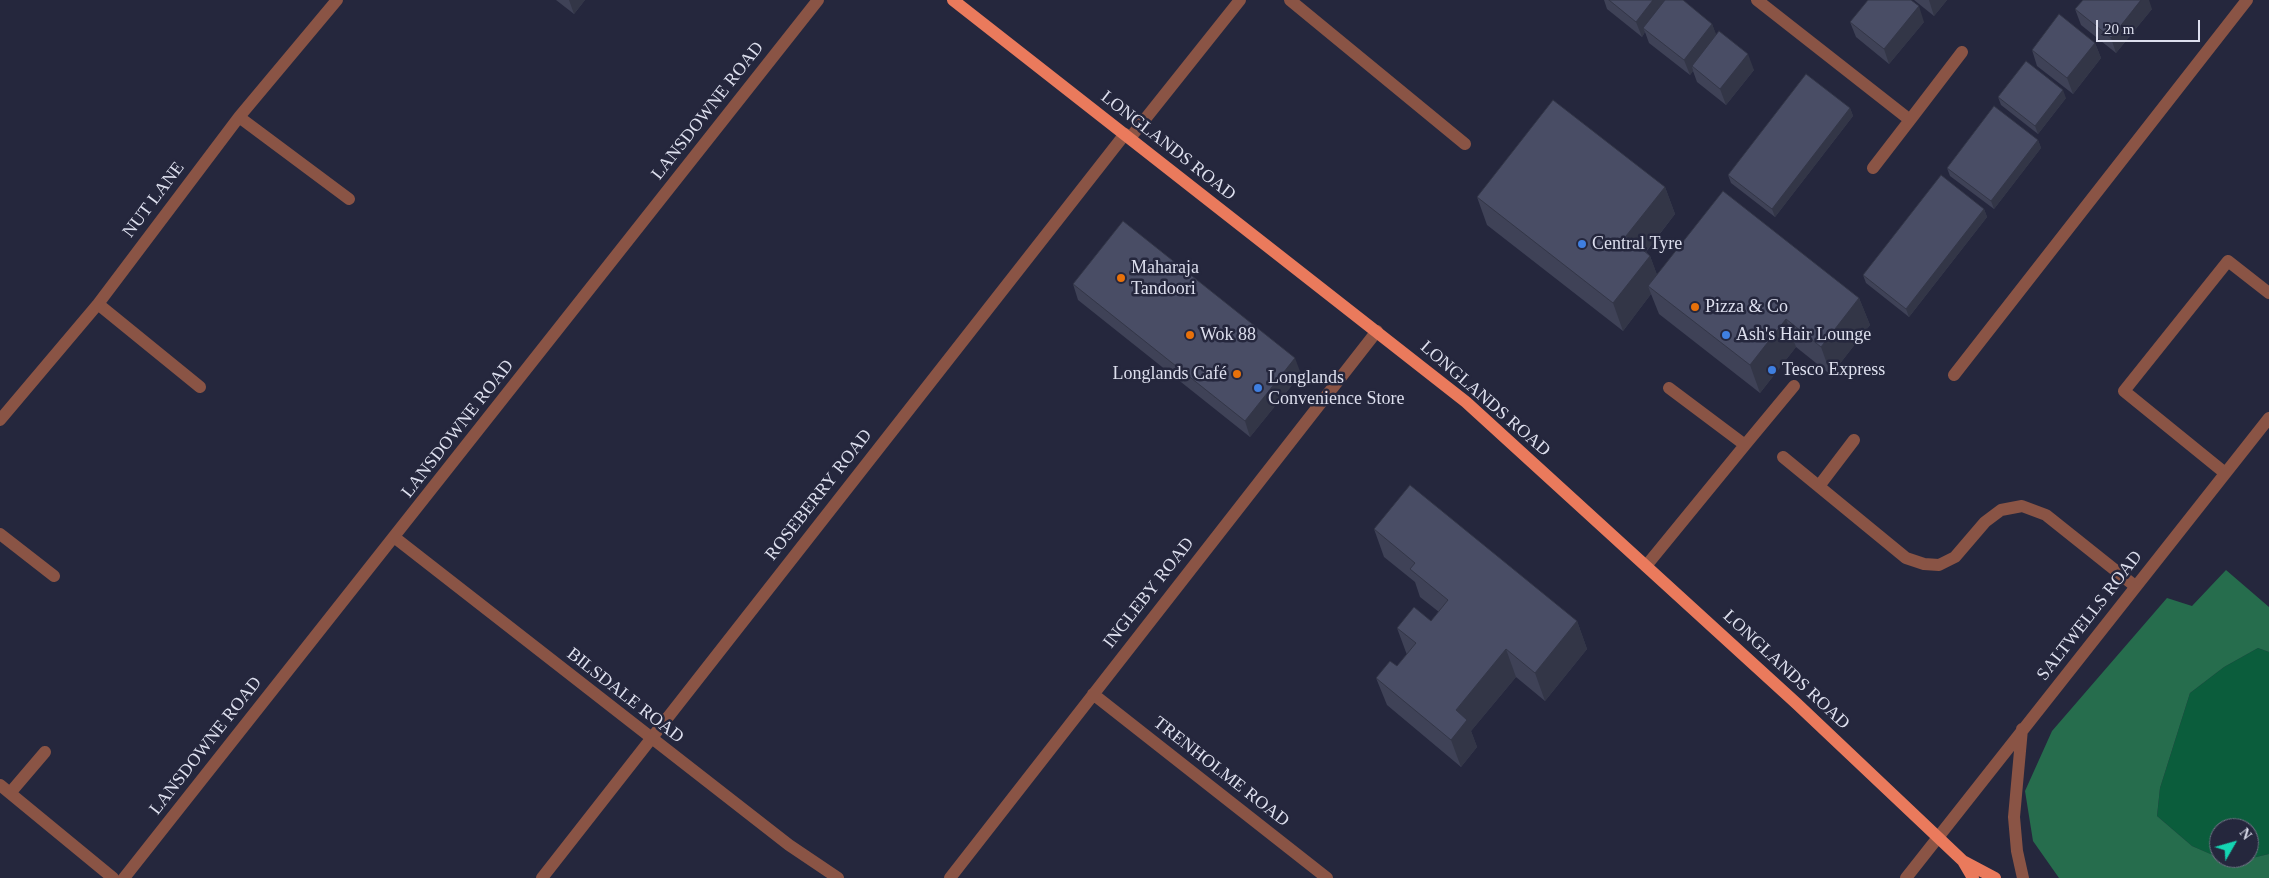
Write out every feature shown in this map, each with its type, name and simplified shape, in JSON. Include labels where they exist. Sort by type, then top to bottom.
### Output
[{"type":"main road","name":"LONGLANDS ROAD","points":[[952,0],[1466,402],[1938,836],[1963,861],[1973,878]]},
{"type":"main road","name":"LONGLANDS ROAD","points":[[1963,861],[1995,878]]},
{"type":"street","name":"NUT LANE","points":[[0,420],[98,304],[239,118],[337,0]]},
{"type":"street","name":"LANSDOWNE ROAD","points":[[124,878],[818,0]]},
{"type":"street","points":[[1290,0],[1465,144]]},
{"type":"street","points":[[1757,0],[1910,120]]},
{"type":"street","points":[[1954,376],[2247,0]]},
{"type":"street","name":"ROSEBERRY ROAD","points":[[542,878],[1018,270],[1237,1]]},
{"type":"street","points":[[1873,168],[1962,52]]},
{"type":"street","points":[[239,118],[348,199]]},
{"type":"street","points":[[2225,473],[2124,391],[2228,260],[2269,293]]},
{"type":"street","points":[[98,304],[200,387]]},
{"type":"street","name":"INGLEBY ROAD","points":[[950,878],[1377,331]]},
{"type":"street","points":[[1646,566],[1794,386]]},
{"type":"street","points":[[1669,388],[1745,445]]},
{"type":"street","name":"SALTWELLS ROAD","points":[[1906,878],[2269,418]]},
{"type":"street","points":[[1819,486],[1854,440]]},
{"type":"street","points":[[1783,457],[1906,558],[1924,564],[1939,565],[1955,557],[1985,522],[2001,510],[2022,506],[2046,515],[2135,586]]},
{"type":"street","points":[[0,534],[54,576]]},
{"type":"street","name":"BILSDALE ROAD","points":[[394,537],[789,845],[838,878]]},
{"type":"street","name":"TRENHOLME ROAD","points":[[1093,694],[1327,878]]},
{"type":"street","points":[[2022,729],[2014,817],[2017,850],[2023,878]]},
{"type":"street","points":[[44,752],[5,789],[112,878]]},
{"type":"green space","points":[[2226,570],[2269,607],[2269,652],[2258,648],[2224,667],[2190,693],[2160,788],[2157,816],[2192,846],[2209,853],[2209,868],[2259,868],[2259,856],[2269,854],[2269,878],[2059,878],[2033,841],[2025,791],[2052,731],[2167,598],[2192,606]]},
{"type":"green space","points":[[2258,648],[2269,652],[2269,854],[2259,856],[2259,818],[2209,818],[2209,854],[2192,846],[2157,816],[2160,788],[2190,693],[2224,667]]},
{"type":"building","points":[[1609,0],[1653,0],[1636,22]]},
{"type":"building","points":[[1665,0],[1683,0],[1712,24],[1684,60],[1643,28]]},
{"type":"building","points":[[1868,0],[1911,0],[1919,6],[1884,49],[1850,22]]},
{"type":"building","points":[[2083,0],[2141,0],[2111,38],[2075,9]]},
{"type":"building","points":[[2059,14],[2095,43],[2067,78],[2032,50]]},
{"type":"building","points":[[1719,31],[1748,54],[1720,89],[1692,66]]},
{"type":"building","points":[[2026,61],[2063,90],[2035,126],[1998,97]]},
{"type":"building","points":[[1806,74],[1850,108],[1772,209],[1728,175]]},
{"type":"building","name":"Central Tyre","points":[[1553,100],[1665,187],[1626,236],[1650,256],[1613,303],[1477,197]]},
{"type":"building","points":[[1994,106],[2038,140],[1991,201],[1947,168]]},
{"type":"building","points":[[1941,175],[1984,209],[1906,309],[1863,275]]},
{"type":"building","points":[[1723,191],[1859,298],[1821,347],[1786,319],[1750,365],[1648,286]]},
{"type":"building","points":[[1123,221],[1295,358],[1245,421],[1073,284]]},
{"type":"building","points":[[1410,485],[1577,621],[1535,673],[1506,649],[1456,710],[1467,720],[1451,740],[1376,678],[1390,661],[1397,666],[1416,643],[1397,628],[1414,607],[1431,621],[1448,600],[1410,569],[1415,563],[1374,529]]},
{"type":"place","name":"Central Tyre","points":[[1582,244]]},
{"type":"place","name":"Maharaja Tandoori","points":[[1121,278]]},
{"type":"place","name":"Pizza & Co","points":[[1695,307]]},
{"type":"place","name":"Wok 88","points":[[1190,335]]},
{"type":"place","name":"Ash's Hair Lounge","points":[[1726,335]]},
{"type":"place","name":"Tesco Express","points":[[1772,370]]},
{"type":"place","name":"Longlands Café","points":[[1237,374]]},
{"type":"place","name":"Longlands Convenience Store","points":[[1258,388]]}]
